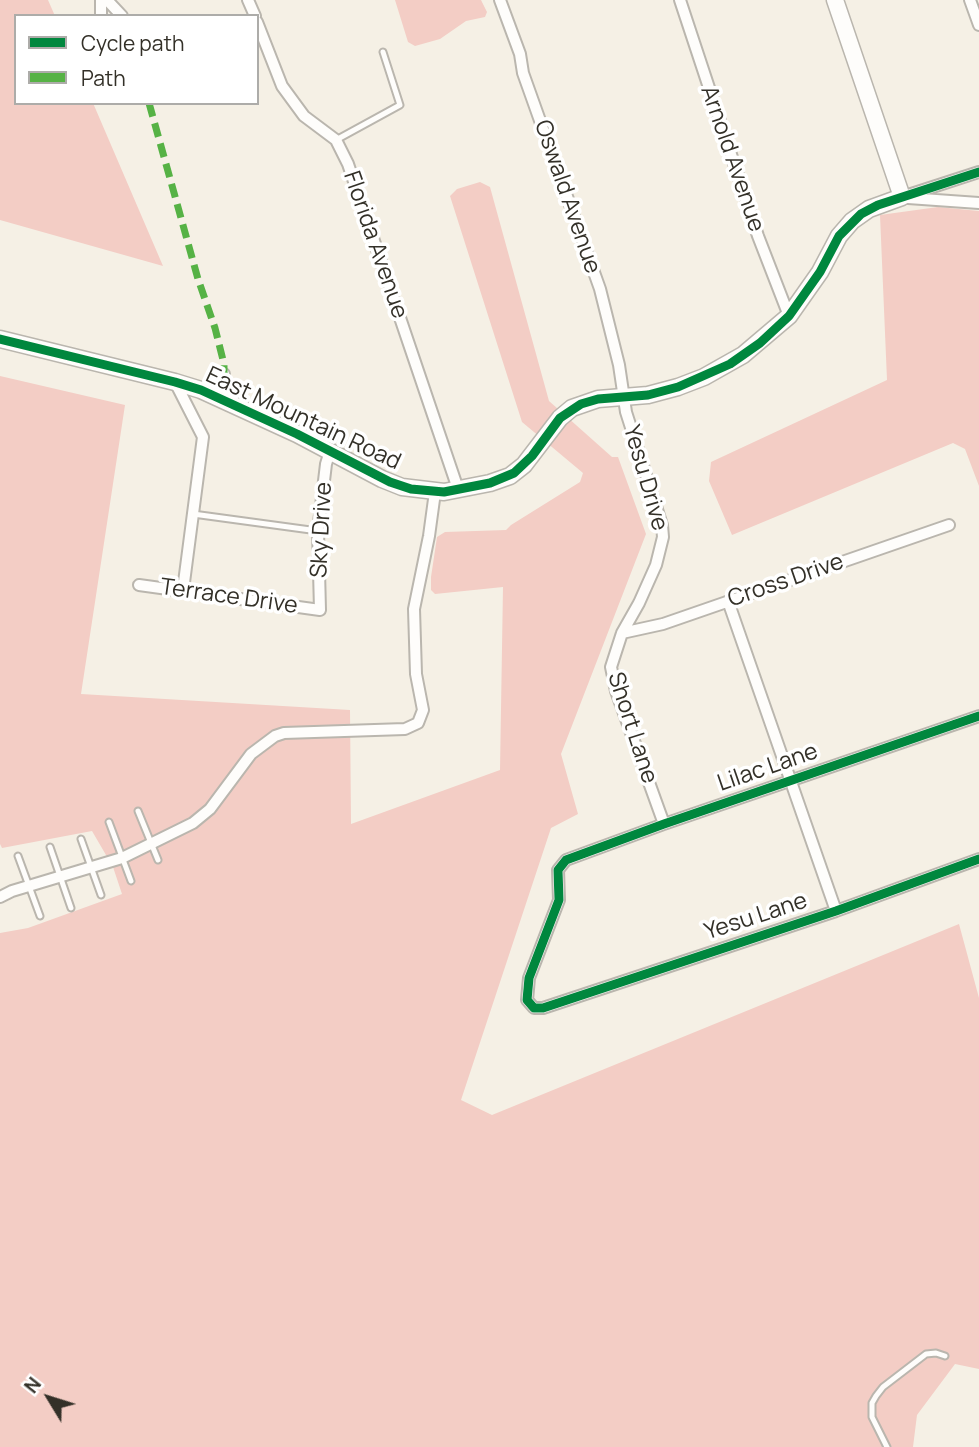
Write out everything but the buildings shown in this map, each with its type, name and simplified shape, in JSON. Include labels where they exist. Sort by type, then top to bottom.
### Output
[{"type":"street","points":[[107,0],[120,14]]},
{"type":"street","name":"Oswald Avenue","points":[[500,0],[520,54],[523,73],[600,289],[620,365],[624,398]]},
{"type":"street","name":"Arnold Avenue","points":[[680,0],[758,236],[789,316]]},
{"type":"street","points":[[835,0],[902,197]]},
{"type":"street","points":[[970,0],[979,26]]},
{"type":"street","name":"Florida Avenue","points":[[259,27],[282,86],[304,116],[336,140],[348,164],[458,489]]},
{"type":"street","name":"East Mountain Road","points":[[0,339],[175,382],[219,397],[390,482],[411,489],[435,492],[458,489],[502,479],[520,469],[560,418],[572,408],[598,399],[659,392],[704,377],[743,355],[789,316],[820,272],[845,229],[869,209],[979,172]]},
{"type":"street","name":"East Mountain Road","points":[[902,197],[979,203]]},
{"type":"street","points":[[219,397],[224,385],[224,374]]},
{"type":"street","points":[[175,382],[203,437],[183,590]]},
{"type":"street","name":"Yesu Drive","points":[[622,634],[656,565],[663,537],[662,525],[624,398]]},
{"type":"street","name":"Sky Drive","points":[[320,610],[318,531],[330,451]]},
{"type":"street","points":[[0,897],[122,858],[201,818],[211,809],[251,754],[275,736],[284,733],[405,729],[418,723],[423,710],[416,674],[414,609],[435,492]]},
{"type":"street","name":"Cross Drive","points":[[622,634],[663,624],[949,525]]},
{"type":"street","name":"Terrace Drive","points":[[139,584],[320,610]]},
{"type":"street","points":[[728,601],[836,911]]},
{"type":"street","name":"Short Lane","points":[[622,634],[611,661],[612,677],[664,824]]},
{"type":"street","name":"Lilac Lane","points":[[543,1008],[534,1008],[529,1004],[526,990],[559,900],[558,870],[561,864],[664,824],[979,716]]},
{"type":"street","name":"Yesu Lane","points":[[543,1008],[836,911],[979,859]]},
{"type":"lane","points":[[336,140],[400,106],[383,52]]},
{"type":"lane","points":[[193,514],[318,531]]},
{"type":"lane","points":[[138,811],[158,860]]},
{"type":"lane","points":[[109,821],[131,881]]},
{"type":"lane","points":[[81,839],[101,895]]},
{"type":"lane","points":[[50,847],[71,908]]},
{"type":"lane","points":[[18,856],[40,916]]},
{"type":"lane","points":[[887,1447],[870,1410],[876,1396],[883,1387],[918,1359],[936,1353],[944,1356]]},
{"type":"shaded area","points":[[0,0],[48,0],[54,14],[14,14],[14,105],[94,105],[163,266],[0,220]]},
{"type":"shaded area","points":[[395,0],[481,0],[487,12],[485,17],[466,21],[440,39],[415,46],[408,42]]},
{"type":"shaded area","points":[[480,182],[490,187],[549,401],[612,457],[618,457],[646,534],[561,754],[578,814],[551,828],[461,1100],[492,1115],[959,924],[979,998],[979,1369],[955,1364],[917,1415],[913,1447],[0,1447],[0,933],[28,928],[122,894],[113,867],[92,831],[2,848],[0,844],[0,376],[125,405],[81,694],[350,710],[351,824],[500,770],[503,587],[435,594],[431,590],[431,577],[437,537],[445,532],[506,530],[580,482],[583,473],[522,422],[450,196],[457,189]]},
{"type":"shaded area","points":[[938,207],[979,211],[979,486],[965,449],[953,443],[732,535],[709,481],[711,462],[887,380],[880,215]]},
{"type":"marked path","points":[[150,105],[198,279],[215,328],[224,374]]},
{"type":"cycle path","points":[[0,339],[201,390],[297,434],[390,482],[411,489],[444,492],[490,483],[514,473],[532,456],[560,418],[581,404],[598,399],[648,395],[678,387],[730,364],[760,343],[789,316],[820,272],[839,236],[861,214],[878,205],[979,172]]},
{"type":"cycle path","points":[[979,716],[566,860],[558,870],[559,900],[529,978],[527,1000],[534,1008],[543,1008],[836,911],[979,859]]}]
